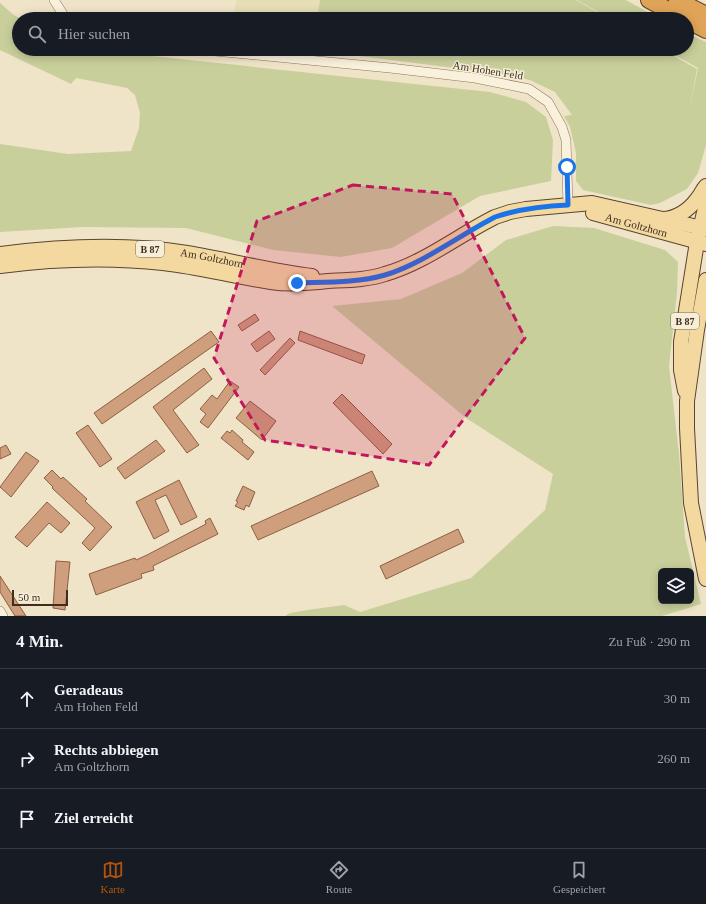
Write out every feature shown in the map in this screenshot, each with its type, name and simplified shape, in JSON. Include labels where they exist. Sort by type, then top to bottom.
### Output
[{"type":"highway","points":[[649,0],[671,12]]},
{"type":"highway","points":[[677,0],[706,14]]},
{"type":"highway","points":[[694,24],[706,30]]},
{"type":"main road","points":[[655,218],[668,219],[677,216],[697,199],[706,186]]},
{"type":"main road","name":"Am Goltzhorn","points":[[0,266],[44,261],[112,259],[163,263],[206,269],[272,283],[297,283],[351,280],[385,275],[409,266],[495,217],[526,209],[592,203],[703,229]]},
{"type":"main road","points":[[703,229],[706,204]]},
{"type":"main road","name":"Am Goltzhorn","points":[[568,205],[702,243]]},
{"type":"main road","name":"B 87","points":[[688,401],[681,370],[681,342],[702,243],[703,229]]},
{"type":"main road","name":"Am Goltzhorn","points":[[0,254],[36,250],[92,247],[155,249],[188,253],[249,266],[297,274],[351,280]]},
{"type":"main road","name":"B 87","points":[[706,280],[695,345],[688,401],[687,428],[691,504],[706,579]]},
{"type":"street","points":[[54,0],[62,12]]},
{"type":"street","name":"Am Hohen Feld","points":[[266,56],[474,78],[529,89],[548,102],[562,127],[566,140],[568,205]]},
{"type":"street","points":[[0,611],[3,616]]},
{"type":"highlighted area","points":[[353,185],[452,194],[525,338],[429,465],[265,440],[214,358],[257,221]]},
{"type":"shaded area","points":[[236,0],[320,0],[318,12],[234,12]]},
{"type":"green space","points":[[320,0],[576,0],[597,12],[318,12]]},
{"type":"green space","points":[[577,0],[626,0],[647,12],[598,12]]},
{"type":"green space","points":[[0,3],[12,13],[12,56],[0,50]]},
{"type":"green space","points":[[694,36],[706,42],[706,145],[698,173],[687,189],[660,203],[651,205],[583,190],[576,181],[576,153],[570,127],[564,116],[572,115],[555,92],[530,80],[501,74],[359,56],[674,56],[697,69],[689,112],[698,68],[677,56],[694,56]]},
{"type":"green space","points":[[13,56],[152,56],[490,92],[526,102],[546,117],[553,140],[551,181],[480,196],[392,248],[341,257],[273,250],[186,228],[83,227],[0,232],[0,144],[68,154],[131,151],[139,128],[140,113],[135,95],[127,88],[76,78],[71,84]]},
{"type":"green space","points":[[553,226],[594,228],[665,250],[678,262],[677,293],[669,366],[679,454],[685,537],[692,568],[658,568],[658,604],[694,604],[694,575],[701,604],[662,616],[285,616],[290,613],[344,605],[360,612],[471,578],[545,510],[553,474],[466,418],[332,306],[401,299],[462,273],[506,240]]},
{"type":"building","points":[[255,314],[259,320],[242,331],[238,325]]},
{"type":"building","points":[[211,331],[219,342],[102,424],[94,413]]},
{"type":"building","points":[[269,331],[275,339],[257,352],[251,344]]},
{"type":"building","points":[[300,331],[365,355],[362,364],[298,340]]},
{"type":"building","points":[[290,338],[295,343],[265,375],[260,370]]},
{"type":"building","points":[[204,368],[212,379],[173,410],[199,445],[187,453],[153,407]]},
{"type":"building","points":[[230,381],[239,387],[208,428],[200,422],[206,414],[200,409],[212,395],[217,399]]},
{"type":"building","points":[[342,394],[392,444],[383,454],[333,403]]},
{"type":"building","points":[[250,401],[276,421],[262,440],[236,418]]},
{"type":"building","points":[[88,425],[112,459],[100,467],[76,433]]},
{"type":"building","points":[[232,430],[243,440],[242,442],[254,452],[248,460],[221,438],[227,431],[230,433]]},
{"type":"building","points":[[156,440],[165,451],[125,479],[117,468]]},
{"type":"building","points":[[6,445],[11,454],[0,459],[0,448]]},
{"type":"building","points":[[26,452],[39,461],[11,497],[0,487]]},
{"type":"building","points":[[52,470],[61,479],[63,477],[87,499],[85,501],[112,527],[90,551],[82,543],[95,528],[52,488],[53,487],[44,478]]},
{"type":"building","points":[[372,471],[379,486],[258,540],[251,526]]},
{"type":"building","points":[[179,480],[197,517],[181,525],[166,495],[155,500],[169,531],[154,539],[136,502]]},
{"type":"building","points":[[243,486],[255,492],[249,507],[246,505],[244,510],[235,506],[238,502],[236,501]]},
{"type":"building","points":[[47,502],[70,523],[61,533],[49,523],[27,547],[15,537]]},
{"type":"building","points":[[210,518],[218,534],[153,566],[154,570],[141,574],[142,578],[96,595],[89,574],[135,558],[136,560],[147,555],[206,524],[205,521]]},
{"type":"building","points":[[458,529],[464,542],[386,579],[380,566]]},
{"type":"building","points":[[56,561],[70,562],[65,610],[53,608]]},
{"type":"building","points":[[0,576],[26,616],[15,616],[0,592]]},
{"type":"route","points":[[297,283],[351,280],[385,275],[409,266],[482,223],[495,217],[526,209],[568,205],[567,167]]}]
